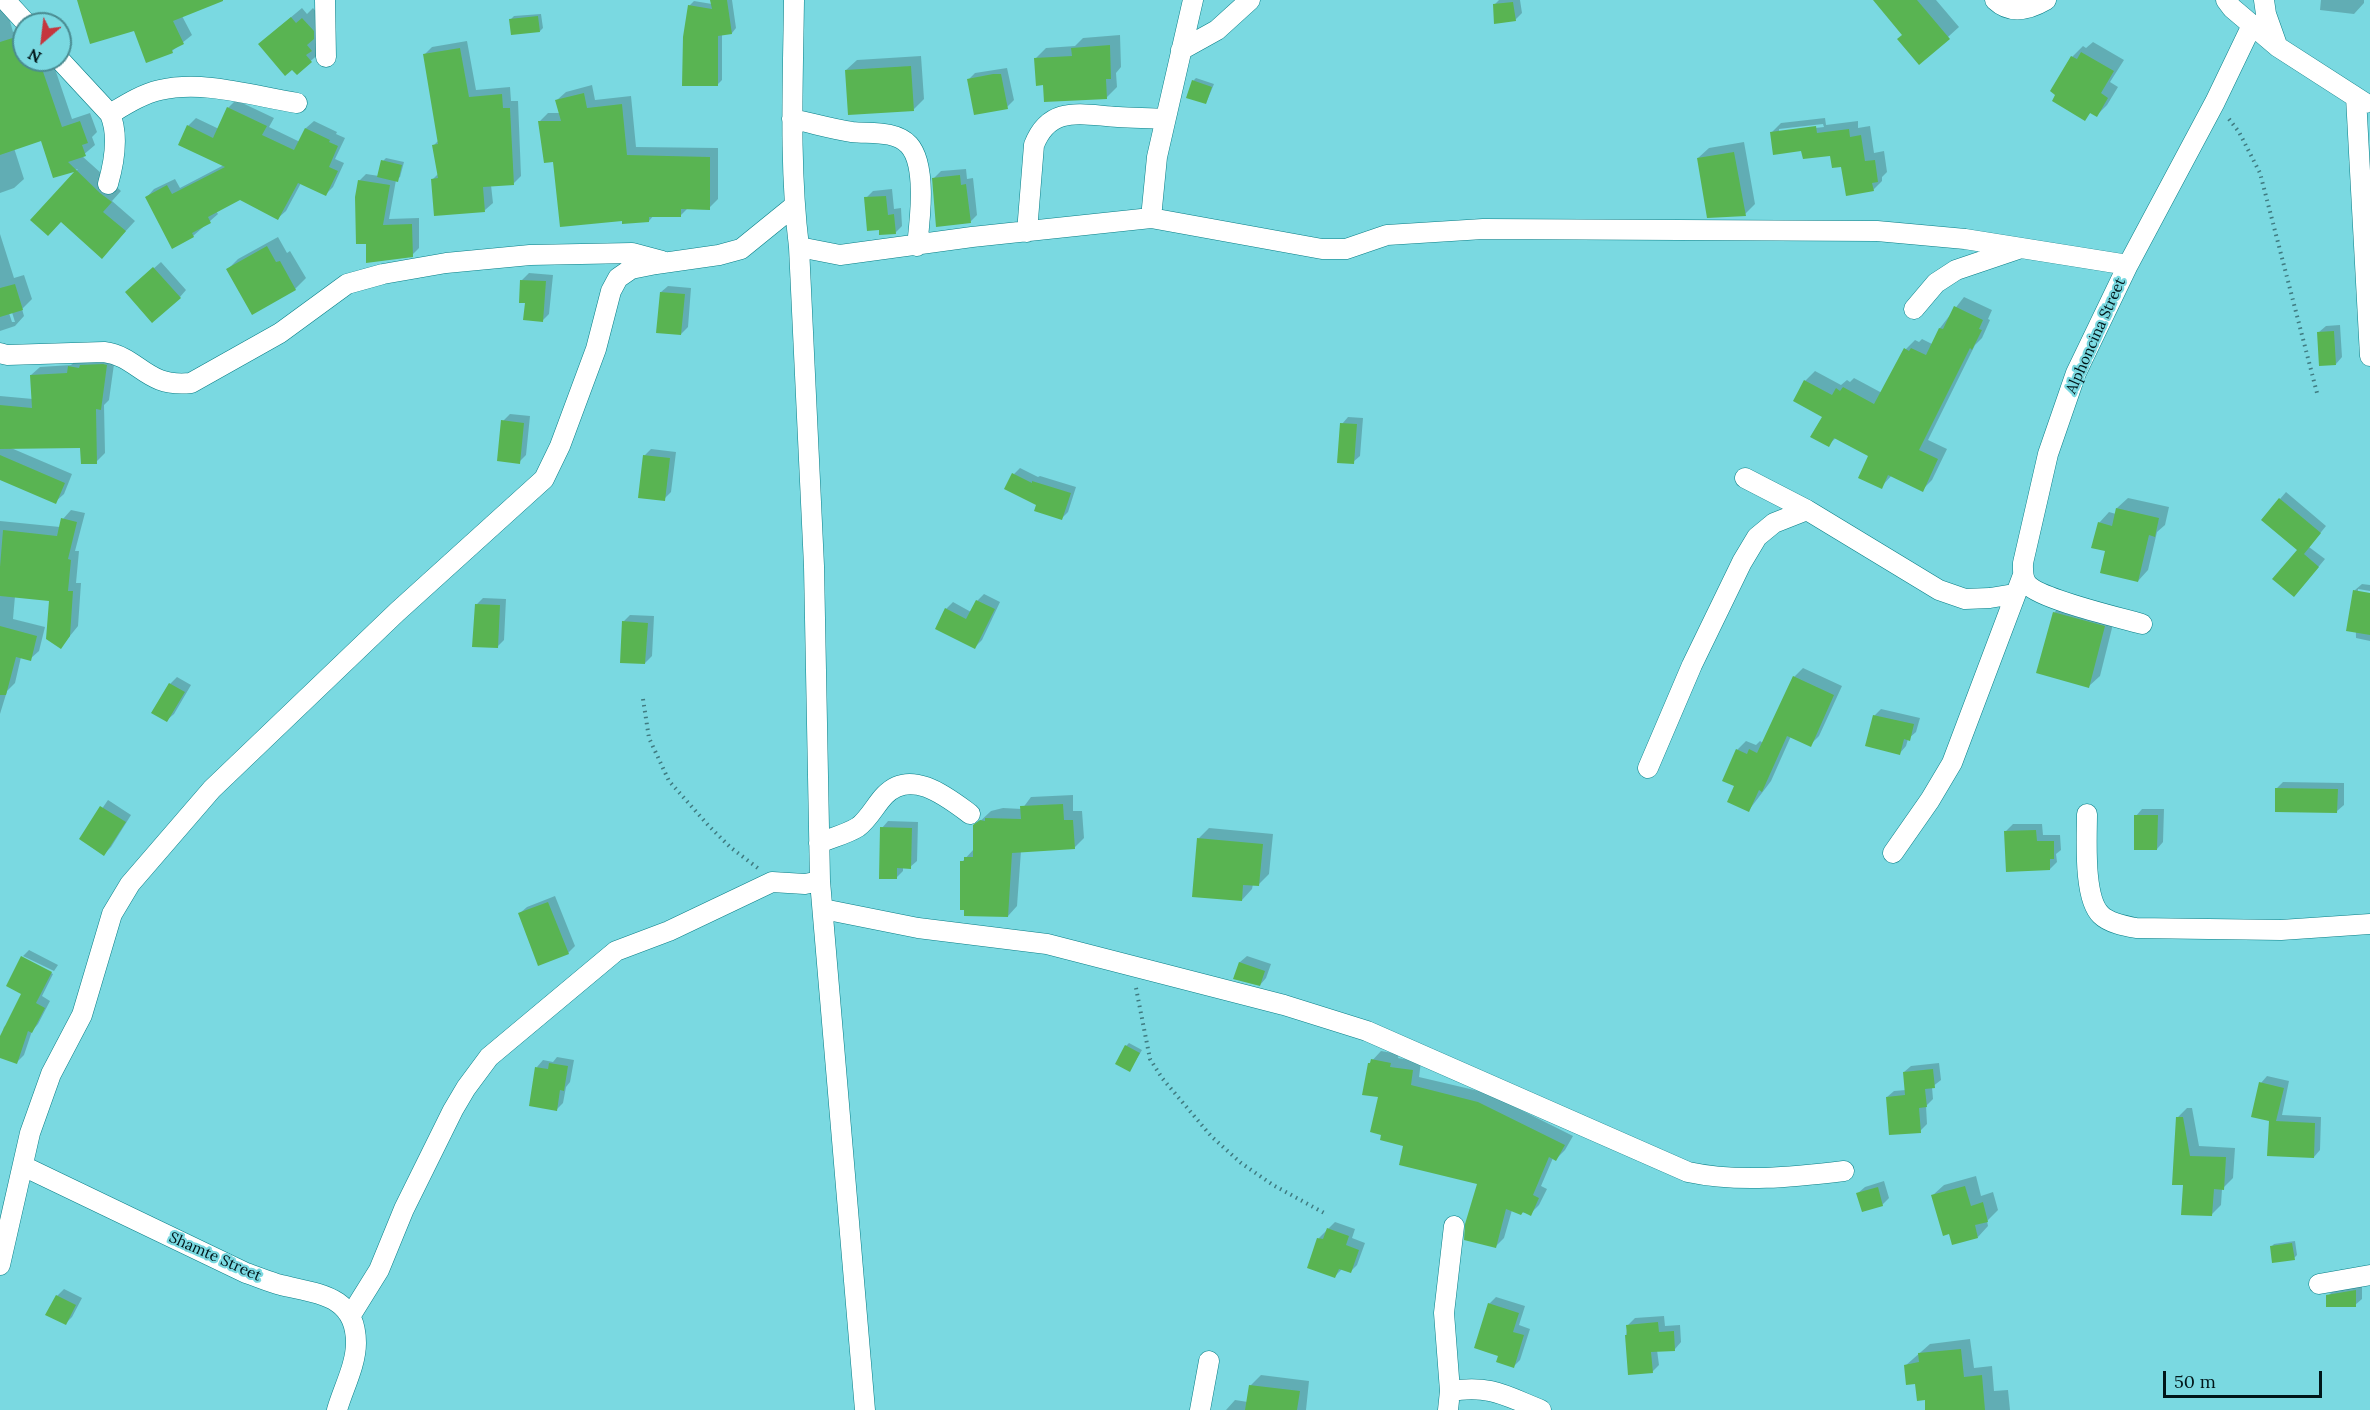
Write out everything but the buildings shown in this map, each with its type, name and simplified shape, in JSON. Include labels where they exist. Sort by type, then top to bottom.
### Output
[{"type":"street","points":[[5,0],[16,12]]},
{"type":"street","points":[[325,0],[326,57]]},
{"type":"street","points":[[794,0],[792,119],[794,206],[799,248],[814,566],[820,881],[865,1410]]},
{"type":"street","points":[[1151,218],[1157,157],[1193,0]]},
{"type":"street","points":[[1181,50],[1217,30],[1250,0]]},
{"type":"street","points":[[1995,0],[2014,10],[2030,9],[2046,0]]},
{"type":"street","points":[[2226,0],[2278,47],[2363,101],[2370,356]]},
{"type":"street","points":[[2264,0],[2266,14],[2278,47]]},
{"type":"street","name":"Alphoncina Street","points":[[1893,853],[1930,800],[1952,763],[2023,575],[2030,526],[2048,454],[2076,373],[2128,266],[2215,102],[2252,25]]},
{"type":"street","points":[[71,72],[110,114],[114,124],[115,143],[108,184]]},
{"type":"street","points":[[110,114],[142,96],[176,88],[202,87],[297,103]]},
{"type":"street","points":[[1027,232],[1034,146],[1039,133],[1049,122],[1067,114],[1165,118]]},
{"type":"street","points":[[792,119],[900,138],[910,146],[917,164],[920,188],[917,246]]},
{"type":"street","points":[[0,1265],[30,1133],[51,1074],[82,1015],[112,914],[130,884],[212,789],[397,612],[544,479],[560,446],[596,349],[614,283],[621,275],[631,269],[719,255],[741,249],[794,206]]},
{"type":"street","points":[[799,248],[840,255],[972,237],[1151,218],[1322,249],[1346,249],[1387,234],[1483,229],[1877,231],[1965,239],[2128,266]]},
{"type":"street","points":[[1914,309],[1936,283],[1956,270],[2021,248]]},
{"type":"street","points":[[0,353],[7,355],[104,352],[117,354],[159,381],[191,383],[280,333],[347,284],[383,274],[446,263],[564,253],[632,253],[667,262]]},
{"type":"street","points":[[1745,478],[1807,510],[1939,590],[1965,599],[2014,594]]},
{"type":"street","points":[[1648,768],[1701,646],[1757,537],[1774,523],[1807,510]]},
{"type":"street","points":[[2023,575],[2026,584],[2036,591],[2142,624]]},
{"type":"street","points":[[819,843],[858,827],[886,794],[897,785],[909,783],[922,785],[936,791],[970,814]]},
{"type":"street","points":[[2087,814],[2088,882],[2091,895],[2101,915],[2122,926],[2281,930],[2370,924]]},
{"type":"street","points":[[337,1410],[356,1343],[351,1315],[379,1270],[404,1209],[453,1110],[489,1057],[616,951],[669,931],[772,882],[805,884],[820,881]]},
{"type":"street","points":[[823,909],[918,928],[1047,944],[1209,984],[1368,1031],[1688,1173],[1785,1178],[1844,1171]]},
{"type":"street","name":"Shamte Street","points":[[23,1166],[246,1273],[279,1285],[318,1292],[337,1301],[351,1315]]},
{"type":"street","points":[[1454,1226],[1444,1313],[1449,1400],[1470,1388],[1490,1389],[1541,1410]]},
{"type":"street","points":[[2319,1284],[2370,1275]]},
{"type":"street","points":[[1200,1410],[1209,1360]]},
{"type":"path","points":[[2215,102],[2239,132],[2260,174],[2317,393]]},
{"type":"path","points":[[643,699],[649,738],[669,781],[730,847],[753,862],[772,882]]},
{"type":"path","points":[[1132,966],[1150,1059],[1162,1078],[1211,1136],[1240,1163],[1273,1185],[1326,1214]]}]
